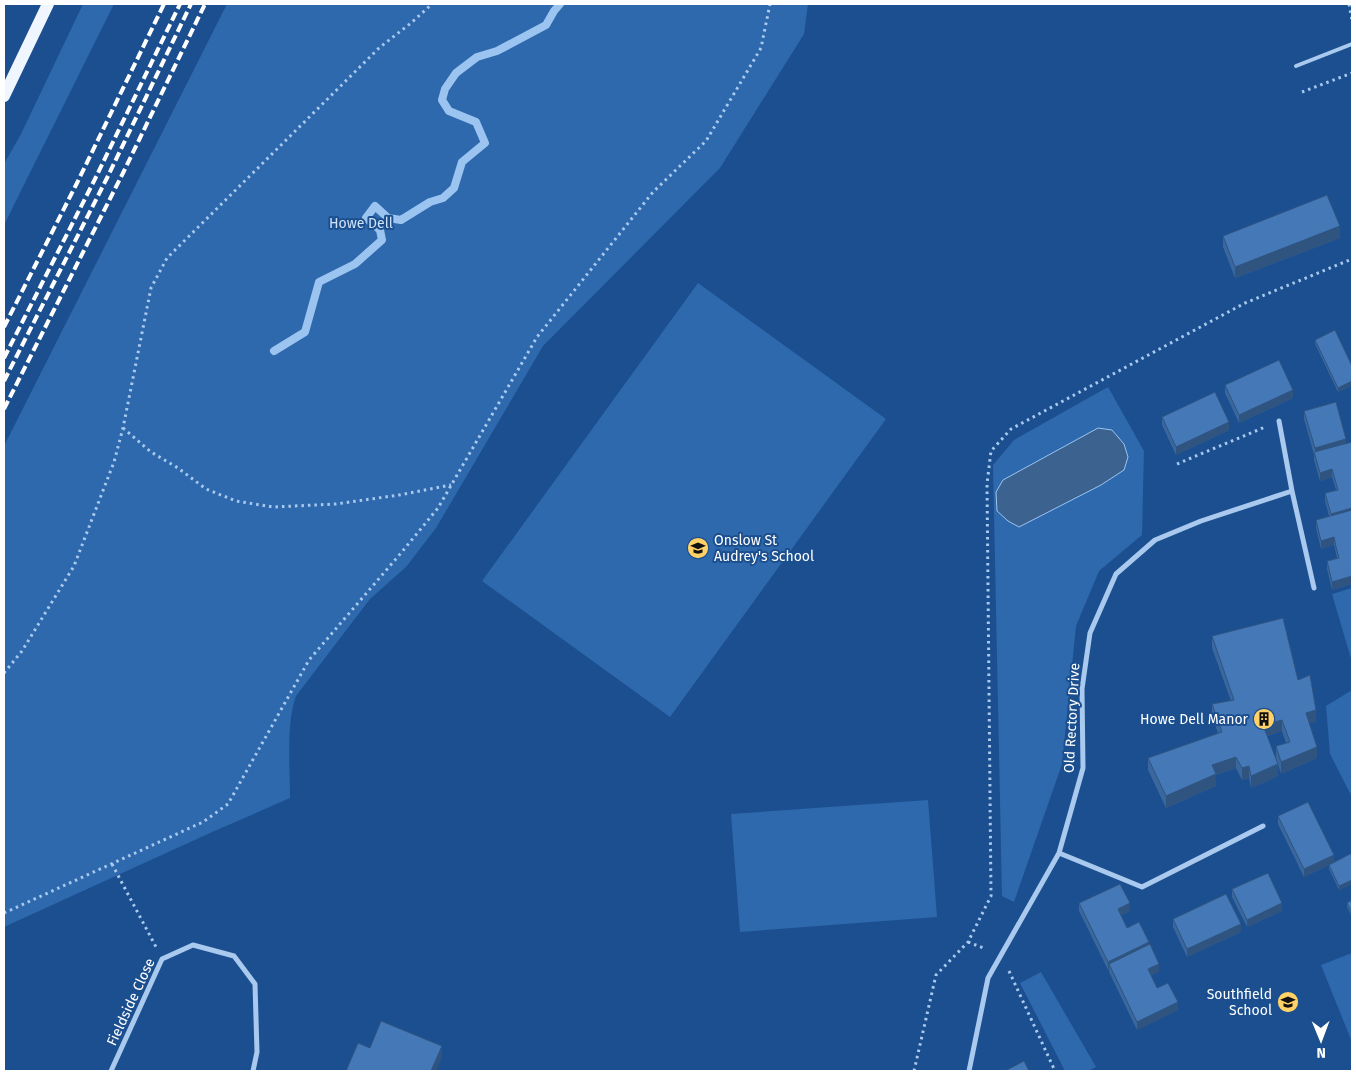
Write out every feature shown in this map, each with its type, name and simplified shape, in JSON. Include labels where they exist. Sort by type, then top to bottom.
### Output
[{"type":"main road","points":[[4,96],[48,4]]},
{"type":"street","points":[[1279,421],[1292,491],[1314,588]]},
{"type":"street","name":"Old Rectory Drive","points":[[969,1071],[988,978],[1059,853],[1083,768],[1082,689],[1090,632],[1116,574],[1155,540],[1201,521],[1292,491]]},
{"type":"street","points":[[1059,853],[1142,888],[1263,826]]},
{"type":"street","name":"Fieldside Close","points":[[111,1071],[162,959],[193,945],[234,956],[255,984],[257,1052],[253,1071]]},
{"type":"lane","points":[[1296,66],[1352,44]]},
{"type":"path","points":[[4,673],[22,651],[74,566],[114,462],[123,428],[151,288],[167,258],[379,48],[432,4]]},
{"type":"path","points":[[4,913],[204,822],[228,804],[309,660],[438,508],[537,337],[652,192],[706,141],[761,48],[770,4]]},
{"type":"path","points":[[1349,4],[1352,20]]},
{"type":"path","points":[[1302,92],[1352,73]]},
{"type":"path","points":[[914,1071],[936,975],[968,942],[991,896],[987,484],[991,451],[1011,429],[1245,303],[1352,258]]},
{"type":"path","points":[[1177,464],[1279,421]]},
{"type":"path","points":[[123,428],[151,452],[178,468],[206,489],[236,501],[273,508],[336,504],[452,485]]},
{"type":"path","points":[[112,864],[162,959]]},
{"type":"path","points":[[968,942],[1001,955],[1055,1071]]},
{"type":"green space","points":[[83,4],[114,4],[4,225],[4,164],[21,134]]},
{"type":"green space","name":"Howe Dell","points":[[227,4],[808,4],[804,34],[720,168],[543,346],[436,528],[406,567],[370,599],[296,696],[290,732],[290,798],[4,927],[4,446]]},
{"type":"green space","points":[[698,283],[886,419],[670,717],[482,581]]},
{"type":"green space","points":[[1108,387],[1144,451],[1142,535],[1099,571],[1076,626],[1062,764],[1014,902],[1002,896],[993,465],[1014,440]]},
{"type":"green space","points":[[1352,588],[1352,662],[1332,594]]},
{"type":"green space","points":[[1352,690],[1352,797],[1330,754],[1326,706]]},
{"type":"green space","points":[[928,800],[937,917],[740,932],[731,814]]},
{"type":"green space","points":[[1352,953],[1352,1042],[1321,965]]},
{"type":"green space","points":[[1041,972],[1096,1067],[1088,1071],[1065,1071],[1020,983]]},
{"type":"shaded area","points":[[1098,428],[1112,430],[1124,444],[1128,457],[1124,470],[1101,485],[1019,527],[1008,521],[997,511],[996,492],[1003,480]]},
{"type":"building","points":[[1327,195],[1340,226],[1235,267],[1223,236]]},
{"type":"building","points":[[1335,330],[1352,366],[1352,381],[1338,388],[1315,340]]},
{"type":"building","points":[[1279,360],[1293,390],[1239,415],[1225,385]]},
{"type":"building","points":[[1215,392],[1229,422],[1176,447],[1162,417]]},
{"type":"building","points":[[1336,402],[1346,439],[1315,448],[1304,411]]},
{"type":"building","points":[[1352,442],[1352,508],[1331,514],[1325,493],[1338,490],[1332,469],[1320,473],[1314,452]]},
{"type":"building","points":[[1352,510],[1352,576],[1332,582],[1327,561],[1339,558],[1334,537],[1321,541],[1316,520]]},
{"type":"building","name":"Howe Dell Manor","points":[[1283,618],[1298,680],[1310,675],[1316,710],[1306,713],[1317,747],[1281,762],[1276,746],[1290,742],[1282,720],[1263,725],[1278,764],[1251,776],[1249,766],[1242,768],[1236,757],[1212,765],[1216,774],[1166,796],[1148,758],[1222,732],[1212,704],[1234,700],[1212,636]]},
{"type":"building","points":[[1308,802],[1334,855],[1304,869],[1278,816]]},
{"type":"building","points":[[1352,853],[1352,880],[1339,886],[1329,865]]},
{"type":"building","points":[[1268,873],[1282,903],[1247,920],[1232,889]]},
{"type":"building","points":[[1120,884],[1130,903],[1118,909],[1127,928],[1139,922],[1149,942],[1108,962],[1079,903]]},
{"type":"building","points":[[1226,894],[1241,924],[1187,949],[1173,919]]},
{"type":"building","points":[[1352,900],[1352,913],[1347,903]]},
{"type":"building","points":[[1150,944],[1159,964],[1148,969],[1157,988],[1168,983],[1178,1002],[1137,1022],[1109,964]]},
{"type":"building","points":[[381,1021],[442,1046],[431,1071],[346,1071],[358,1043],[370,1048]]},
{"type":"building","points":[[1024,1061],[1029,1071],[1005,1071]]},
{"type":"waterway","points":[[274,351],[305,332],[319,282],[355,264],[382,240],[380,230],[366,218],[375,206],[388,218],[401,220],[430,202],[443,198],[454,188],[462,162],[485,143],[476,122],[449,111],[442,100],[445,89],[456,73],[477,57],[497,51],[546,25],[560,4]]},
{"type":"railway","points":[[4,327],[164,4]]},
{"type":"railway","points":[[4,358],[94,181],[180,4]]},
{"type":"railway","points":[[4,381],[107,178],[191,4]]},
{"type":"railway","points":[[4,409],[123,173],[205,4]]},
{"type":"place","name":"Onslow St Audrey's School","points":[[698,548]]},
{"type":"place","name":"Howe Dell Manor","points":[[1264,719]]},
{"type":"place","name":"Southfield School","points":[[1288,1002]]}]
